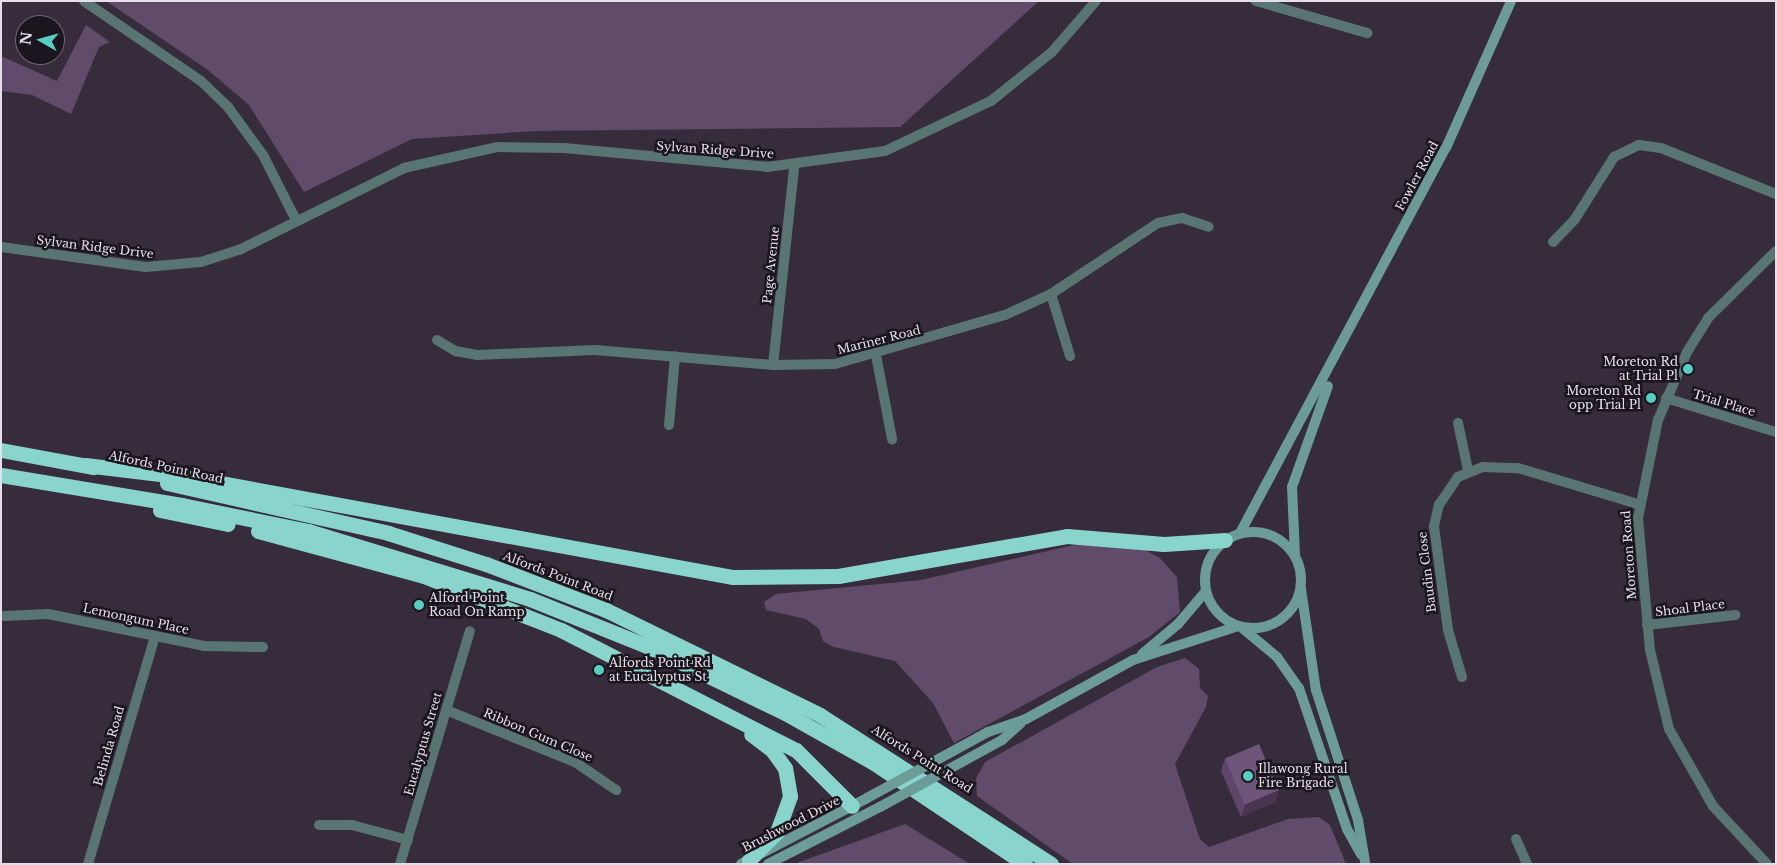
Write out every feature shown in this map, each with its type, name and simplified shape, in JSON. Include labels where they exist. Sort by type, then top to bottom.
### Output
[{"type":"highway","name":"Alfords Point Road","points":[[1,450],[85,465],[337,520],[469,559],[582,600],[686,646],[820,715],[1051,864]]},
{"type":"highway","points":[[85,465],[193,478],[733,577],[838,576],[1067,536],[1164,544],[1225,540]]},
{"type":"highway","points":[[1,475],[82,490],[191,506],[326,536],[457,574],[578,617],[707,674],[825,735],[1025,864]]},
{"type":"highway","points":[[82,490],[317,544],[439,582],[561,630],[732,720],[796,750],[852,806]]},
{"type":"highway","points":[[732,720],[772,750],[790,786],[782,823],[745,862]]},
{"type":"street","points":[[84,1],[201,81],[228,107],[263,155],[296,220]]},
{"type":"street","name":"Sylvan Ridge Drive","points":[[1,247],[128,266],[182,266],[239,250],[404,168],[497,147],[794,167],[885,150],[991,101],[1052,52],[1096,1]]},
{"type":"street","points":[[1256,1],[1367,33]]},
{"type":"street","name":"Fowler Road","points":[[1240,533],[1336,358],[1474,93],[1511,1]]},
{"type":"street","points":[[1553,242],[1575,219],[1610,162],[1639,145],[1668,150],[1776,194]]},
{"type":"street","name":"Page Avenue","points":[[773,365],[794,167]]},
{"type":"street","name":"Mariner Road","points":[[436,340],[455,351],[477,355],[586,350],[773,365],[835,364],[876,355],[987,322],[1051,294],[1158,223],[1182,218],[1209,227]]},
{"type":"street","name":"Moreton Road","points":[[1767,864],[1713,806],[1679,748],[1659,701],[1647,625],[1638,504],[1666,398],[1708,318],[1776,251]]},
{"type":"street","points":[[1051,294],[1070,356]]},
{"type":"street","points":[[876,355],[892,438]]},
{"type":"street","points":[[669,425],[675,356]]},
{"type":"street","name":"Fowler Road","points":[[1296,557],[1292,487],[1336,358]]},
{"type":"street","name":"Trial Place","points":[[1666,398],[1776,432]]},
{"type":"street","points":[[1458,423],[1468,470],[1518,468],[1638,504]]},
{"type":"street","name":"Baudin Close","points":[[1462,678],[1448,630],[1434,526],[1438,504],[1468,470]]},
{"type":"street","points":[[1240,533],[1272,535],[1296,557],[1316,690],[1358,820],[1366,863],[1348,829],[1299,688],[1281,662],[1239,626],[1224,618],[1206,591],[1208,563],[1225,540],[1240,533]]},
{"type":"street","points":[[1239,626],[1276,622],[1293,606],[1301,583]]},
{"type":"street","name":"Brushwood Drive","points":[[745,862],[988,732],[1026,719],[1133,660],[1178,624],[1206,591]]},
{"type":"street","name":"Lemongum Place","points":[[4,616],[48,614],[218,648],[263,647]]},
{"type":"street","name":"Shoal Place","points":[[1647,625],[1735,615]]},
{"type":"street","name":"Brushwood Drive","points":[[1133,660],[1239,626]]},
{"type":"street","name":"Eucalyptus Street","points":[[400,864],[470,631]]},
{"type":"street","name":"Belinda Road","points":[[88,864],[155,636]]},
{"type":"street","name":"Ribbon Gum Close","points":[[446,710],[575,762],[616,790]]},
{"type":"street","name":"Brushwood Drive","points":[[768,864],[876,809],[1002,740],[1026,719]]},
{"type":"street","name":"Brushwood Drive","points":[[852,806],[876,809]]},
{"type":"street","points":[[319,825],[352,825],[408,840]]},
{"type":"street","points":[[1516,839],[1527,864]]},
{"type":"shaded area","points":[[106,1],[1039,1],[900,127],[535,131],[412,139],[304,192],[249,105],[208,70]]},
{"type":"shaded area","points":[[86,25],[110,42],[99,47],[71,114],[32,95],[1,91],[1,56],[15,62],[15,65],[21,65],[57,81]]},
{"type":"shaded area","points":[[1078,544],[1145,550],[1160,558],[1177,577],[1180,612],[1149,637],[954,743],[933,703],[895,661],[834,647],[823,641],[819,629],[806,619],[766,610],[764,602],[776,594],[921,580]]},
{"type":"shaded area","points":[[1185,658],[1199,669],[1200,688],[1208,696],[1206,707],[1175,764],[1200,839],[1209,847],[1288,819],[1319,817],[1330,825],[1346,864],[1073,864],[977,796],[976,778],[985,762],[1157,667]]},
{"type":"shaded area","points":[[905,824],[970,864],[794,864]]},
{"type":"building","points":[[1259,744],[1279,790],[1244,804],[1225,758]]},
{"type":"place","name":"Moreton Rd at Trial Pl","points":[[1688,369]]},
{"type":"place","name":"Moreton Rd opp Trial Pl","points":[[1651,398]]},
{"type":"place","name":"Alford Point Road On Ramp","points":[[419,605]]},
{"type":"place","name":"Alfords Point Rd at Eucalyptus St","points":[[599,670]]},
{"type":"place","name":"Illawong Rural Fire Brigade","points":[[1248,776]]}]
